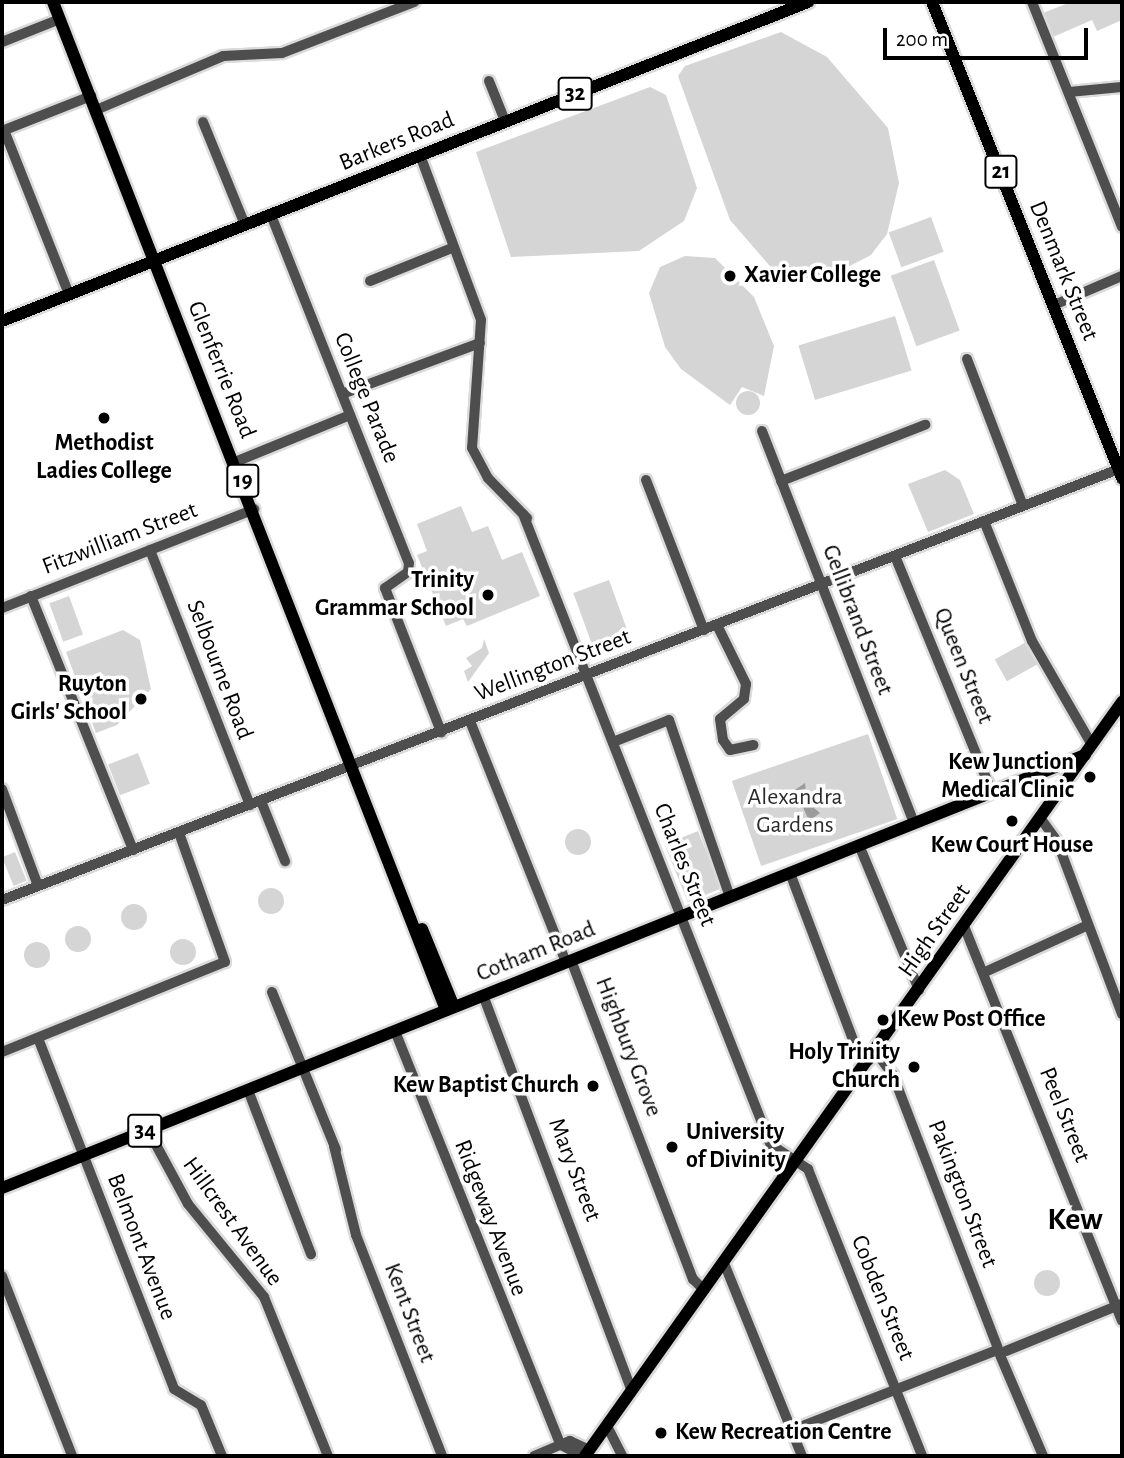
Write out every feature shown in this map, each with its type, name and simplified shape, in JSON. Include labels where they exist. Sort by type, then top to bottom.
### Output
[{"type":"main road","name":"Glenferrie Road","points":[[53,2],[450,1008]]},
{"type":"main road","name":"Barkers Road","points":[[2,321],[808,2]]},
{"type":"main road","name":"Denmark Street","points":[[932,2],[1120,473]]},
{"type":"main road","name":"High Street","points":[[586,1454],[1121,708]]},
{"type":"main road","name":"Cotham Road","points":[[2,1188],[992,793],[1089,750]]},
{"type":"street","points":[[69,294],[3,130],[130,94],[223,56],[290,50],[414,2]]},
{"type":"street","points":[[1032,2],[1122,227]]},
{"type":"street","points":[[2,42],[60,19]]},
{"type":"street","points":[[489,81],[505,121]]},
{"type":"street","points":[[1070,95],[1122,87]]},
{"type":"street","points":[[203,122],[245,225]]},
{"type":"street","name":"Charles Street","points":[[420,155],[426,183],[481,320],[472,448],[488,478],[523,514],[783,1179]]},
{"type":"street","name":"Charles Street","points":[[406,161],[426,183]]},
{"type":"street","name":"College Parade","points":[[271,215],[410,566],[385,584],[441,732]]},
{"type":"street","points":[[370,281],[452,248]]},
{"type":"street","points":[[1054,305],[1122,276]]},
{"type":"street","points":[[342,394],[480,343]]},
{"type":"street","points":[[967,359],[1023,506]]},
{"type":"street","points":[[235,462],[350,415]]},
{"type":"street","points":[[781,481],[925,425]]},
{"type":"street","name":"Gellibrand Street","points":[[762,431],[914,823]]},
{"type":"street","name":"Wellington Street","points":[[2,900],[1023,506],[1120,473]]},
{"type":"street","points":[[646,480],[705,630]]},
{"type":"street","name":"Fitzwilliam Street","points":[[2,608],[254,509]]},
{"type":"street","points":[[984,521],[1063,699],[1089,750]]},
{"type":"street","name":"Selbourne Road","points":[[150,550],[250,805]]},
{"type":"street","name":"Queen Street","points":[[895,556],[992,793]]},
{"type":"street","points":[[34,595],[133,850]]},
{"type":"street","points":[[717,625],[746,684],[744,699],[720,719],[723,740],[730,750],[753,745]]},
{"type":"street","name":"Highbury Grove","points":[[472,720],[692,1268],[707,1287]]},
{"type":"street","points":[[613,742],[669,720],[730,897]]},
{"type":"street","points":[[2,789],[38,886]]},
{"type":"street","points":[[261,801],[285,861]]},
{"type":"street","points":[[1041,819],[1057,841],[1122,1014]]},
{"type":"street","points":[[2,1052],[226,961],[179,833]]},
{"type":"street","points":[[859,845],[919,990]]},
{"type":"street","name":"Pakington Street","points":[[790,873],[856,1048],[874,1052],[893,1075],[1043,1456]]},
{"type":"street","points":[[986,976],[1088,925]]},
{"type":"street","name":"Peel Street","points":[[964,926],[1120,1305],[1122,1321]]},
{"type":"street","name":"Kent Street","points":[[272,992],[334,1146],[356,1235],[442,1456]]},
{"type":"street","name":"Mary Street","points":[[483,995],[624,1361],[632,1391]]},
{"type":"street","name":"Ridgeway Avenue","points":[[395,1031],[558,1447]]},
{"type":"street","name":"Belmont Avenue","points":[[38,1038],[174,1389],[201,1405],[222,1456]]},
{"type":"street","points":[[248,1090],[311,1254]]},
{"type":"street","name":"Hillcrest Avenue","points":[[148,1130],[188,1205],[264,1297],[328,1456]]},
{"type":"street","points":[[769,1141],[782,1156],[798,1159]]},
{"type":"street","name":"Cobden Street","points":[[798,1159],[825,1212],[922,1456]]},
{"type":"street","points":[[721,1267],[735,1291],[802,1456]]},
{"type":"street","points":[[2,1276],[72,1456]]},
{"type":"street","points":[[792,1430],[1120,1305]]},
{"type":"street","name":"Mary Street","points":[[624,1361],[642,1378]]},
{"type":"street","points":[[604,1429],[621,1454]]},
{"type":"street","points":[[534,1456],[570,1441],[586,1454]]},
{"type":"green space","points":[[1071,2],[1122,2],[1122,20],[1097,31],[1092,20],[1053,37],[1043,13]]},
{"type":"green space","points":[[781,32],[827,57],[888,128],[899,183],[887,234],[871,255],[842,270],[803,279],[775,272],[730,220],[678,76],[685,66]]},
{"type":"green space","points":[[650,87],[666,95],[697,188],[684,221],[639,251],[511,257],[476,152]]},
{"type":"green space","points":[[931,217],[944,252],[901,267],[889,232]]},
{"type":"green space","points":[[685,256],[715,258],[754,297],[774,346],[764,396],[742,387],[730,405],[681,369],[665,347],[649,293],[660,267]]},
{"type":"green space","points":[[934,260],[960,330],[916,346],[891,276]]},
{"type":"green space","points":[[895,316],[912,371],[815,400],[798,346]]},
{"type":"green space","points":[[748,391],[756,395],[760,403],[756,411],[748,415],[740,411],[736,403],[740,395]]},
{"type":"green space","points":[[945,470],[960,480],[974,514],[928,532],[908,484]]},
{"type":"green space","points":[[461,506],[472,532],[488,526],[502,560],[522,552],[540,596],[467,626],[463,619],[446,626],[417,555],[427,551],[417,524]]},
{"type":"green space","points":[[609,580],[628,632],[592,645],[573,593]]},
{"type":"green space","points":[[69,596],[83,635],[63,642],[49,603]]},
{"type":"green space","points":[[123,630],[140,640],[151,689],[117,725],[96,733],[66,652]]},
{"type":"green space","points":[[484,639],[489,653],[468,682],[464,671],[472,666],[466,658],[482,648]]},
{"type":"green space","points":[[1028,641],[1040,663],[1007,681],[995,659]]},
{"type":"green space","name":"Alexandra Gardens","points":[[868,734],[897,819],[761,866],[732,781]]},
{"type":"green space","points":[[138,753],[150,784],[120,795],[108,764]]},
{"type":"green space","points":[[578,829],[587,833],[591,842],[587,851],[578,855],[569,851],[565,842],[569,833]]},
{"type":"green space","points":[[698,831],[721,888],[688,902],[665,844]]},
{"type":"green space","points":[[15,852],[27,881],[14,886],[2,857]]},
{"type":"green space","points":[[271,888],[280,892],[284,901],[280,910],[271,914],[262,910],[258,901],[262,892]]},
{"type":"green space","points":[[134,904],[143,908],[147,917],[143,926],[134,930],[125,926],[121,917],[125,908]]},
{"type":"green space","points":[[78,926],[87,930],[91,939],[87,948],[78,952],[69,948],[65,939],[69,930]]},
{"type":"green space","points":[[183,939],[192,943],[196,952],[192,961],[183,965],[174,961],[170,952],[174,943]]},
{"type":"green space","points":[[37,942],[46,946],[50,955],[46,964],[37,968],[28,964],[24,955],[28,946]]},
{"type":"green space","points":[[1047,1270],[1056,1274],[1060,1283],[1056,1292],[1047,1296],[1038,1292],[1034,1283],[1038,1274]]},
{"type":"shaded area","points":[[805,783],[807,802],[820,813],[809,821],[802,805],[794,806],[786,796]]},
{"type":"tram line","points":[[52,2],[442,990],[453,1002],[468,1003]]},
{"type":"tram line","points":[[583,1456],[1122,699]]},
{"type":"tram line","points":[[2,1190],[1059,768],[1094,745]]},
{"type":"place","name":"Xavier College","points":[[730,276]]},
{"type":"place","name":"Methodist Ladies College","points":[[104,418]]},
{"type":"place","name":"Trinity Grammar School","points":[[488,595]]},
{"type":"place","name":"Ruyton Girls' School","points":[[141,699]]},
{"type":"place","name":"Kew Junction Medical Clinic","points":[[1090,777]]},
{"type":"place","name":"Kew Court House","points":[[1012,821]]},
{"type":"place","name":"Kew Post Office","points":[[883,1020]]},
{"type":"place","name":"Holy Trinity Church","points":[[914,1067]]},
{"type":"place","name":"Kew Baptist Church","points":[[593,1086]]},
{"type":"place","name":"University of Divinity","points":[[672,1147]]},
{"type":"place","name":"Kew Recreation Centre","points":[[661,1433]]},
{"type":"district","name":"Kew","points":[[1075,1219]]}]
